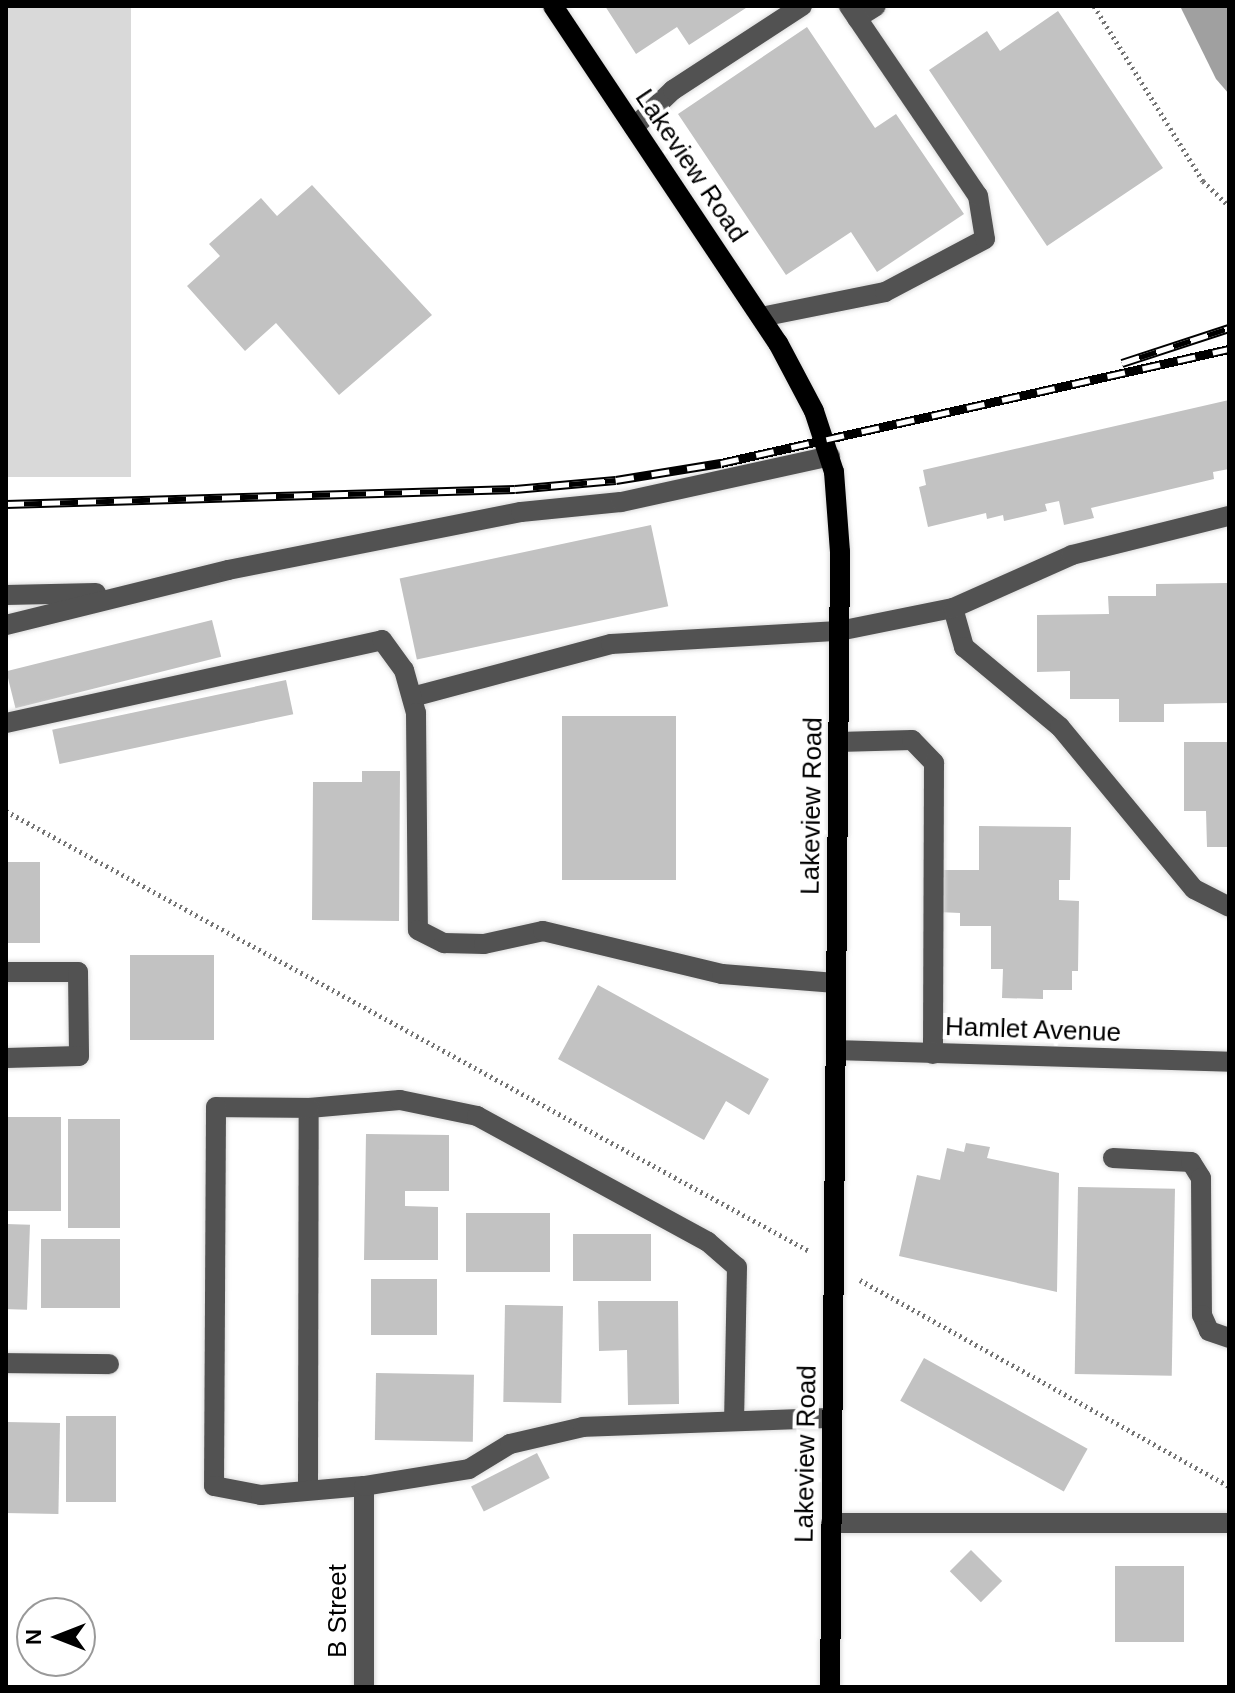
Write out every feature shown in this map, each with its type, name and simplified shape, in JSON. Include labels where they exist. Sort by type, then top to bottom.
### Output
[{"type":"main road","name":"Lakeview Road","points":[[553,6],[761,317],[814,411],[830,456],[838,505],[839,631],[830,1687]]},
{"type":"street","points":[[634,127],[673,90],[802,6]]},
{"type":"street","points":[[761,317],[885,292],[985,239],[978,196],[853,12],[876,6]]},
{"type":"street","points":[[6,625],[128,592],[521,512],[621,502],[830,456]]},
{"type":"street","points":[[412,697],[611,644],[839,631],[953,608],[1072,555],[1229,516]]},
{"type":"street","points":[[6,595],[128,592]]},
{"type":"street","points":[[953,608],[964,647],[1060,727],[1194,889],[1229,907]]},
{"type":"street","points":[[6,723],[382,640],[404,670],[412,697],[418,930],[429,939],[484,944],[543,931],[722,974],[836,983]]},
{"type":"street","points":[[838,742],[912,740],[934,763],[933,1054]]},
{"type":"street","points":[[6,972],[78,972],[79,1056],[6,1058]]},
{"type":"street","name":"Hamlet Avenue","points":[[836,1050],[1229,1062]]},
{"type":"street","points":[[734,1417],[737,1267],[708,1242],[477,1116],[400,1100],[309,1108],[216,1107],[214,1486],[261,1495],[364,1486],[469,1469],[510,1444],[583,1427],[713,1427],[734,1417],[832,1418]]},
{"type":"street","points":[[308,1490],[309,1108]]},
{"type":"street","points":[[1113,1158],[1191,1162],[1201,1178],[1202,1315],[1209,1331],[1229,1338]]},
{"type":"street","points":[[6,1363],[109,1364]]},
{"type":"street","name":"B Street","points":[[364,1486],[364,1687]]},
{"type":"street","points":[[831,1523],[1229,1523]]},
{"type":"path","points":[[1094,6],[1203,181],[1229,206]]},
{"type":"path","points":[[6,811],[833,1264],[1229,1486]]},
{"type":"shaded area","points":[[6,6],[131,6],[131,477],[6,477]]},
{"type":"shaded area","points":[[1180,6],[1229,6],[1229,94],[1216,79]]},
{"type":"building","points":[[605,6],[749,6],[689,45],[677,27],[636,54]]},
{"type":"building","points":[[1058,11],[1163,168],[1047,246],[929,70],[987,31],[1000,51]]},
{"type":"building","points":[[807,27],[875,128],[896,114],[964,214],[877,272],[851,232],[786,275],[678,114]]},
{"type":"building","points":[[312,185],[432,315],[339,395],[276,323],[245,351],[187,286],[220,256],[209,244],[261,198],[277,216]]},
{"type":"building","points":[[1229,400],[1229,469],[1213,472],[1214,479],[1091,508],[1094,518],[1064,525],[1059,501],[1045,504],[1047,511],[1004,521],[1003,515],[987,519],[986,513],[928,527],[919,487],[926,485],[923,470]]},
{"type":"building","points":[[651,525],[668,606],[417,660],[400,578]]},
{"type":"building","points":[[1229,583],[1229,703],[1164,704],[1164,722],[1119,722],[1119,699],[1070,699],[1070,671],[1037,672],[1037,615],[1109,614],[1108,596],[1156,596],[1156,584]]},
{"type":"building","points":[[212,620],[221,657],[15,708],[6,671]]},
{"type":"building","points":[[286,680],[293,714],[59,764],[52,730]]},
{"type":"building","points":[[562,716],[676,716],[676,880],[562,880]]},
{"type":"building","points":[[1184,742],[1229,742],[1229,847],[1207,847],[1206,811],[1184,811]]},
{"type":"building","points":[[362,771],[400,771],[399,921],[312,920],[313,782],[362,782]]},
{"type":"building","points":[[979,826],[1071,827],[1070,880],[1059,880],[1059,900],[1079,901],[1078,971],[1072,971],[1072,990],[1043,990],[1043,999],[1002,998],[1003,969],[991,969],[991,926],[960,926],[960,913],[938,912],[938,870],[979,870]]},
{"type":"building","points":[[6,862],[40,862],[40,943],[6,943]]},
{"type":"building","points":[[130,955],[214,955],[214,1040],[130,1040]]},
{"type":"building","points":[[598,985],[769,1079],[749,1115],[726,1101],[704,1140],[558,1059]]},
{"type":"building","points":[[6,1117],[61,1117],[61,1211],[6,1211]]},
{"type":"building","points":[[68,1119],[120,1119],[120,1228],[68,1228]]},
{"type":"building","points":[[366,1134],[449,1135],[449,1191],[405,1191],[405,1206],[438,1207],[438,1260],[364,1260]]},
{"type":"building","points":[[966,1143],[990,1147],[987,1158],[1059,1173],[1057,1292],[899,1256],[917,1175],[940,1180],[947,1148],[964,1152]]},
{"type":"building","points":[[1078,1187],[1175,1189],[1172,1376],[1075,1374]]},
{"type":"building","points":[[466,1213],[550,1213],[550,1272],[466,1272]]},
{"type":"building","points":[[6,1224],[30,1225],[27,1310],[6,1309]]},
{"type":"building","points":[[573,1234],[651,1234],[651,1281],[573,1281]]},
{"type":"building","points":[[41,1239],[120,1239],[120,1308],[41,1308]]},
{"type":"building","points":[[371,1279],[437,1279],[437,1335],[371,1335]]},
{"type":"building","points":[[598,1301],[678,1301],[679,1404],[628,1405],[627,1350],[599,1351]]},
{"type":"building","points":[[505,1305],[563,1306],[561,1403],[503,1402]]},
{"type":"building","points":[[924,1358],[1088,1449],[1064,1492],[900,1401]]},
{"type":"building","points":[[376,1373],[474,1375],[473,1442],[375,1440]]},
{"type":"building","points":[[66,1416],[116,1416],[116,1502],[66,1502]]},
{"type":"building","points":[[6,1422],[60,1423],[58,1514],[6,1513]]},
{"type":"building","points":[[537,1453],[550,1478],[484,1512],[471,1487]]},
{"type":"building","points":[[971,1550],[1002,1581],[981,1602],[950,1571]]},
{"type":"building","points":[[1115,1566],[1184,1566],[1184,1642],[1115,1642]]},
{"type":"railway","points":[[1122,363],[1229,328]]},
{"type":"railway","points":[[6,504],[515,489],[616,480],[721,463],[1229,349]]}]
